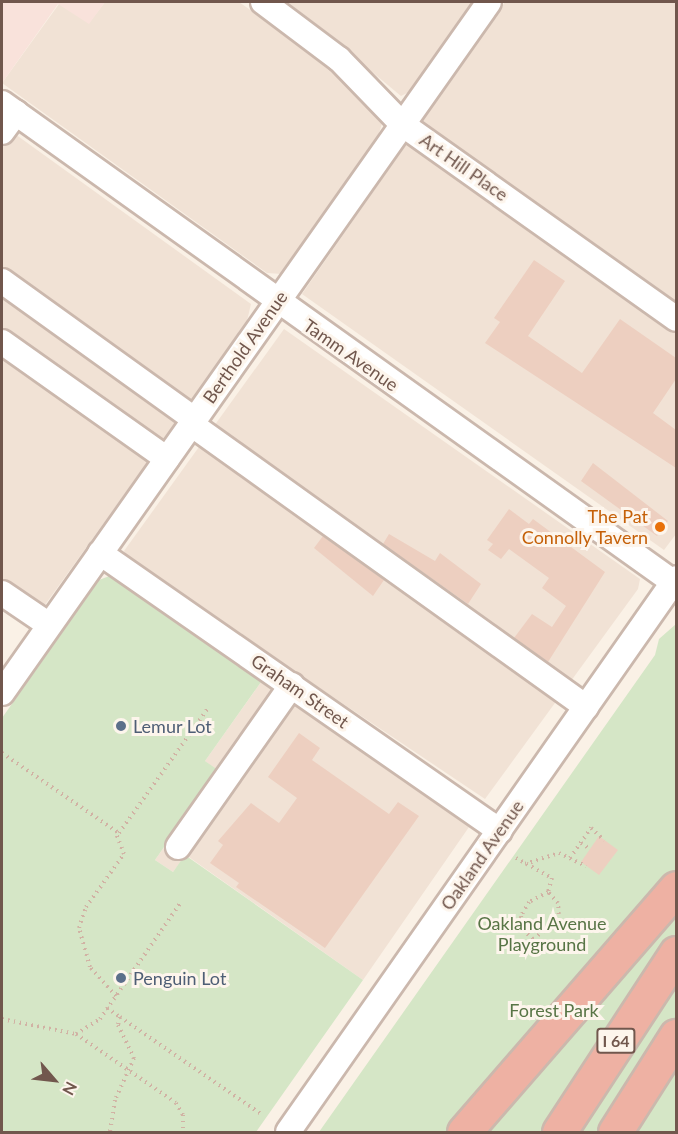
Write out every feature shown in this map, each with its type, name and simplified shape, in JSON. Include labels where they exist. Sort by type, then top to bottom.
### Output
[{"type":"highway","points":[[464,1132],[676,888]]},
{"type":"highway","name":"I 64","points":[[559,1132],[676,953]]},
{"type":"highway","name":"I 64","points":[[623,1123],[676,1036]]},
{"type":"street","name":"Art Hill Place","points":[[263,2],[339,59],[402,124],[676,319]]},
{"type":"street","name":"Berthold Avenue","points":[[2,693],[489,2]]},
{"type":"street","name":"Tamm Avenue","points":[[6,116],[675,580]]},
{"type":"street","points":[[2,281],[586,707]]},
{"type":"street","points":[[2,342],[166,459]]},
{"type":"street","name":"Graham Street","points":[[100,553],[500,831]]},
{"type":"street","name":"Oakland Avenue","points":[[288,1132],[675,580]]},
{"type":"street","points":[[2,592],[49,625]]},
{"type":"street","points":[[178,847],[292,685]]},
{"type":"path","points":[[2,753],[119,832],[208,708]]},
{"type":"path","points":[[570,859],[591,828],[604,840]]},
{"type":"path","points":[[116,833],[124,854],[86,907],[79,928],[90,967],[116,996]]},
{"type":"path","points":[[581,843],[590,849]]},
{"type":"path","points":[[525,864],[559,853],[586,866]]},
{"type":"path","points":[[516,858],[552,876],[548,892],[529,902],[521,916],[523,930],[533,939],[559,921],[558,903],[548,892]]},
{"type":"path","points":[[76,1035],[107,1008],[181,902]]},
{"type":"path","points":[[107,1008],[261,1114]]},
{"type":"path","points":[[110,1132],[115,1100],[129,1070],[133,1052],[118,1025],[120,1017]]},
{"type":"path","points":[[2,1019],[76,1035],[181,1108],[183,1132]]},
{"type":"shaded area","points":[[2,2],[105,2],[89,24],[58,4],[2,83]]},
{"type":"shaded area","points":[[105,2],[239,2],[325,63],[383,120],[377,140],[282,274],[267,273],[2,83],[59,4],[89,23]]},
{"type":"shaded area","points":[[288,2],[472,2],[409,92],[401,96]]},
{"type":"shaded area","points":[[505,2],[676,2],[676,534],[664,550],[302,294]]},
{"type":"shaded area","points":[[8,129],[251,304],[246,325],[42,609],[2,584],[2,138]]},
{"type":"shaded area","points":[[284,329],[640,579],[638,589],[485,799],[129,560],[124,551]]},
{"type":"shaded area","points":[[264,678],[463,817],[469,827],[363,980],[186,855],[173,872],[155,860],[218,771],[205,761]]},
{"type":"green space","points":[[112,575],[275,687],[261,682],[205,761],[218,770],[155,860],[173,872],[185,855],[363,980],[256,1132],[2,1132],[2,718],[99,580]]},
{"type":"green space","name":"Forest Park","points":[[676,624],[676,1132],[319,1132],[655,655],[659,639]]},
{"type":"building","points":[[534,260],[565,281],[528,336],[582,373],[620,319],[676,358],[676,379],[653,413],[676,430],[676,468],[485,343],[500,322],[494,318]]},
{"type":"building","points":[[593,463],[668,521],[657,536],[581,481]]},
{"type":"building","points":[[509,509],[529,524],[533,519],[605,572],[548,662],[514,638],[532,614],[552,627],[566,606],[542,588],[549,578],[509,549],[501,559],[488,550],[493,544],[487,540]]},
{"type":"building","points":[[389,534],[435,561],[440,553],[481,584],[468,604],[383,544]]},
{"type":"building","points":[[323,536],[384,580],[373,596],[314,548]]},
{"type":"building","points":[[299,733],[320,748],[312,760],[389,814],[398,802],[419,816],[325,948],[236,887],[239,883],[210,863],[223,845],[218,841],[251,803],[279,823],[297,798],[268,777]]},
{"type":"building","points":[[599,836],[618,850],[599,875],[581,862]]},
{"type":"place","name":"The Pat Connolly Tavern","points":[[660,527]]},
{"type":"place","name":"Lemur Lot","points":[[121,726]]},
{"type":"place","name":"Penguin Lot","points":[[121,978]]},
{"type":"park label","name":"Oakland Avenue Playground","points":[[542,934]]}]
